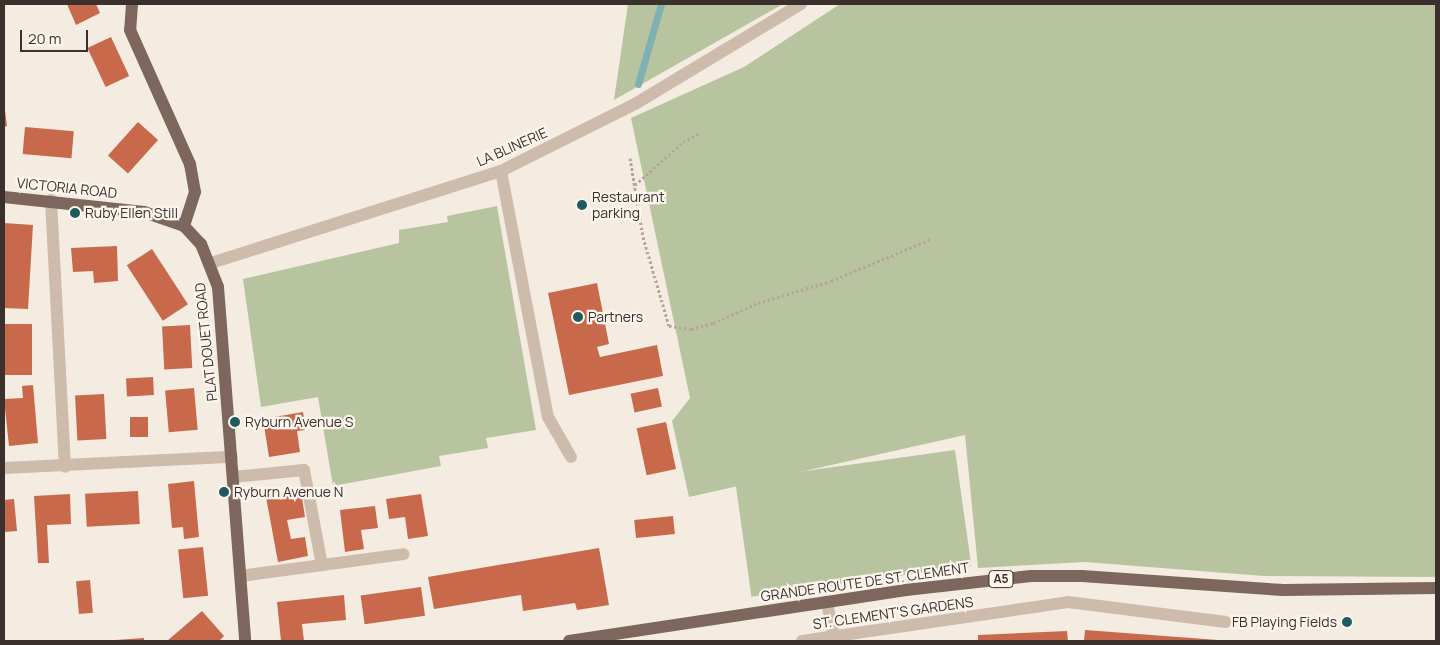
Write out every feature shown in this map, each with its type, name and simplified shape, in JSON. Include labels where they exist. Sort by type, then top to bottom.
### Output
[{"type":"main road","points":[[132,4],[130,30],[190,164],[195,192],[184,226]]},
{"type":"main road","name":"VICTORIA ROAD","points":[[4,197],[51,200],[144,212],[184,226]]},
{"type":"main road","name":"PLAT DOUET ROAD","points":[[184,226],[201,244],[211,263],[218,287],[245,641]]},
{"type":"main road","name":"GRANDE ROUTE DE ST. CLEMENT","points":[[569,641],[906,590],[1032,576],[1082,576],[1284,590],[1436,588]]},
{"type":"street","name":"LA BLINERIE","points":[[211,263],[501,172],[635,104],[801,4]]},
{"type":"street","points":[[501,172],[548,417],[571,457]]},
{"type":"street","points":[[51,200],[65,467]]},
{"type":"street","points":[[4,468],[65,467],[232,457]]},
{"type":"street","points":[[233,476],[304,470],[322,565]]},
{"type":"street","points":[[240,576],[404,554]]},
{"type":"street","points":[[827,602],[834,637]]},
{"type":"street","name":"ST. CLEMENT'S GARDENS","points":[[802,641],[1068,602],[1226,622]]},
{"type":"path","points":[[635,185],[682,142],[700,133]]},
{"type":"path","points":[[630,158],[643,237],[670,326],[691,329],[713,323],[758,303],[831,281],[931,238]]},
{"type":"green space","points":[[628,4],[783,4],[614,100]]},
{"type":"green space","points":[[840,4],[1436,4],[1436,577],[1264,576],[1085,562],[978,568],[965,435],[689,497],[672,421],[690,398],[631,118],[744,67]]},
{"type":"green space","points":[[497,206],[536,430],[486,438],[488,448],[439,456],[441,466],[333,486],[318,397],[261,407],[243,279],[399,243],[399,230],[448,222],[447,216]]},
{"type":"green space","points":[[955,450],[971,566],[751,597],[735,481]]},
{"type":"building","points":[[67,4],[96,4],[100,13],[76,25]]},
{"type":"building","points":[[111,37],[129,76],[106,87],[87,48]]},
{"type":"building","points":[[4,111],[7,126],[4,127]]},
{"type":"building","points":[[138,122],[158,140],[128,174],[108,155]]},
{"type":"building","points":[[25,127],[74,131],[71,158],[23,154]]},
{"type":"building","points":[[4,223],[33,225],[28,309],[4,308]]},
{"type":"building","points":[[117,246],[118,281],[94,283],[93,271],[73,272],[71,248]]},
{"type":"building","points":[[152,249],[188,304],[163,321],[127,265]]},
{"type":"building","points":[[597,283],[609,344],[597,347],[600,357],[657,345],[663,376],[569,395],[548,293]]},
{"type":"building","points":[[4,324],[32,324],[32,375],[4,375]]},
{"type":"building","points":[[190,325],[192,368],[164,369],[162,326]]},
{"type":"building","points":[[153,377],[154,395],[127,396],[126,378]]},
{"type":"building","points":[[33,385],[38,443],[9,446],[4,399],[23,398],[22,386]]},
{"type":"building","points":[[194,388],[198,430],[169,432],[165,391]]},
{"type":"building","points":[[658,388],[662,407],[635,412],[631,394]]},
{"type":"building","points":[[104,394],[106,439],[77,440],[75,396]]},
{"type":"building","points":[[303,412],[306,430],[297,431],[300,452],[269,457],[263,419]]},
{"type":"building","points":[[130,417],[148,417],[148,437],[130,437]]},
{"type":"building","points":[[666,422],[676,469],[647,475],[637,428]]},
{"type":"building","points":[[194,481],[199,537],[184,539],[183,527],[172,528],[168,484]]},
{"type":"building","points":[[138,491],[140,524],[87,527],[85,494]]},
{"type":"building","points":[[301,491],[305,517],[287,520],[291,539],[305,537],[308,556],[278,562],[266,497]]},
{"type":"building","points":[[70,494],[71,524],[47,525],[49,563],[38,563],[34,496]]},
{"type":"building","points":[[421,494],[428,536],[408,539],[405,517],[389,519],[386,499]]},
{"type":"building","points":[[14,499],[17,531],[4,532],[4,500]]},
{"type":"building","points":[[375,506],[378,528],[361,530],[364,549],[345,552],[340,510]]},
{"type":"building","points":[[673,516],[675,534],[636,538],[634,520]]},
{"type":"building","points":[[203,547],[208,596],[183,598],[178,550]]},
{"type":"building","points":[[599,548],[609,605],[577,610],[575,603],[523,611],[521,595],[434,609],[428,577]]},
{"type":"building","points":[[90,580],[93,613],[79,614],[76,581]]},
{"type":"building","points":[[421,587],[425,616],[365,624],[361,595]]},
{"type":"building","points":[[344,595],[346,620],[302,624],[304,641],[281,641],[277,602]]},
{"type":"building","points":[[202,611],[224,636],[219,641],[167,641]]},
{"type":"building","points":[[1085,630],[1218,640],[1218,641],[1084,641]]},
{"type":"building","points":[[1067,631],[1068,641],[978,641],[978,635]]},
{"type":"building","points":[[144,638],[144,641],[115,640]]},
{"type":"waterway","points":[[638,84],[661,4]]},
{"type":"place","name":"Restaurant parking","points":[[582,205]]},
{"type":"place","name":"Ruby Ellen Still","points":[[75,213]]},
{"type":"place","name":"Partners","points":[[578,317]]},
{"type":"place","name":"Ryburn Avenue S","points":[[235,422]]},
{"type":"place","name":"Ryburn Avenue N","points":[[224,492]]},
{"type":"place","name":"FB Playing Fields","points":[[1347,622]]}]
